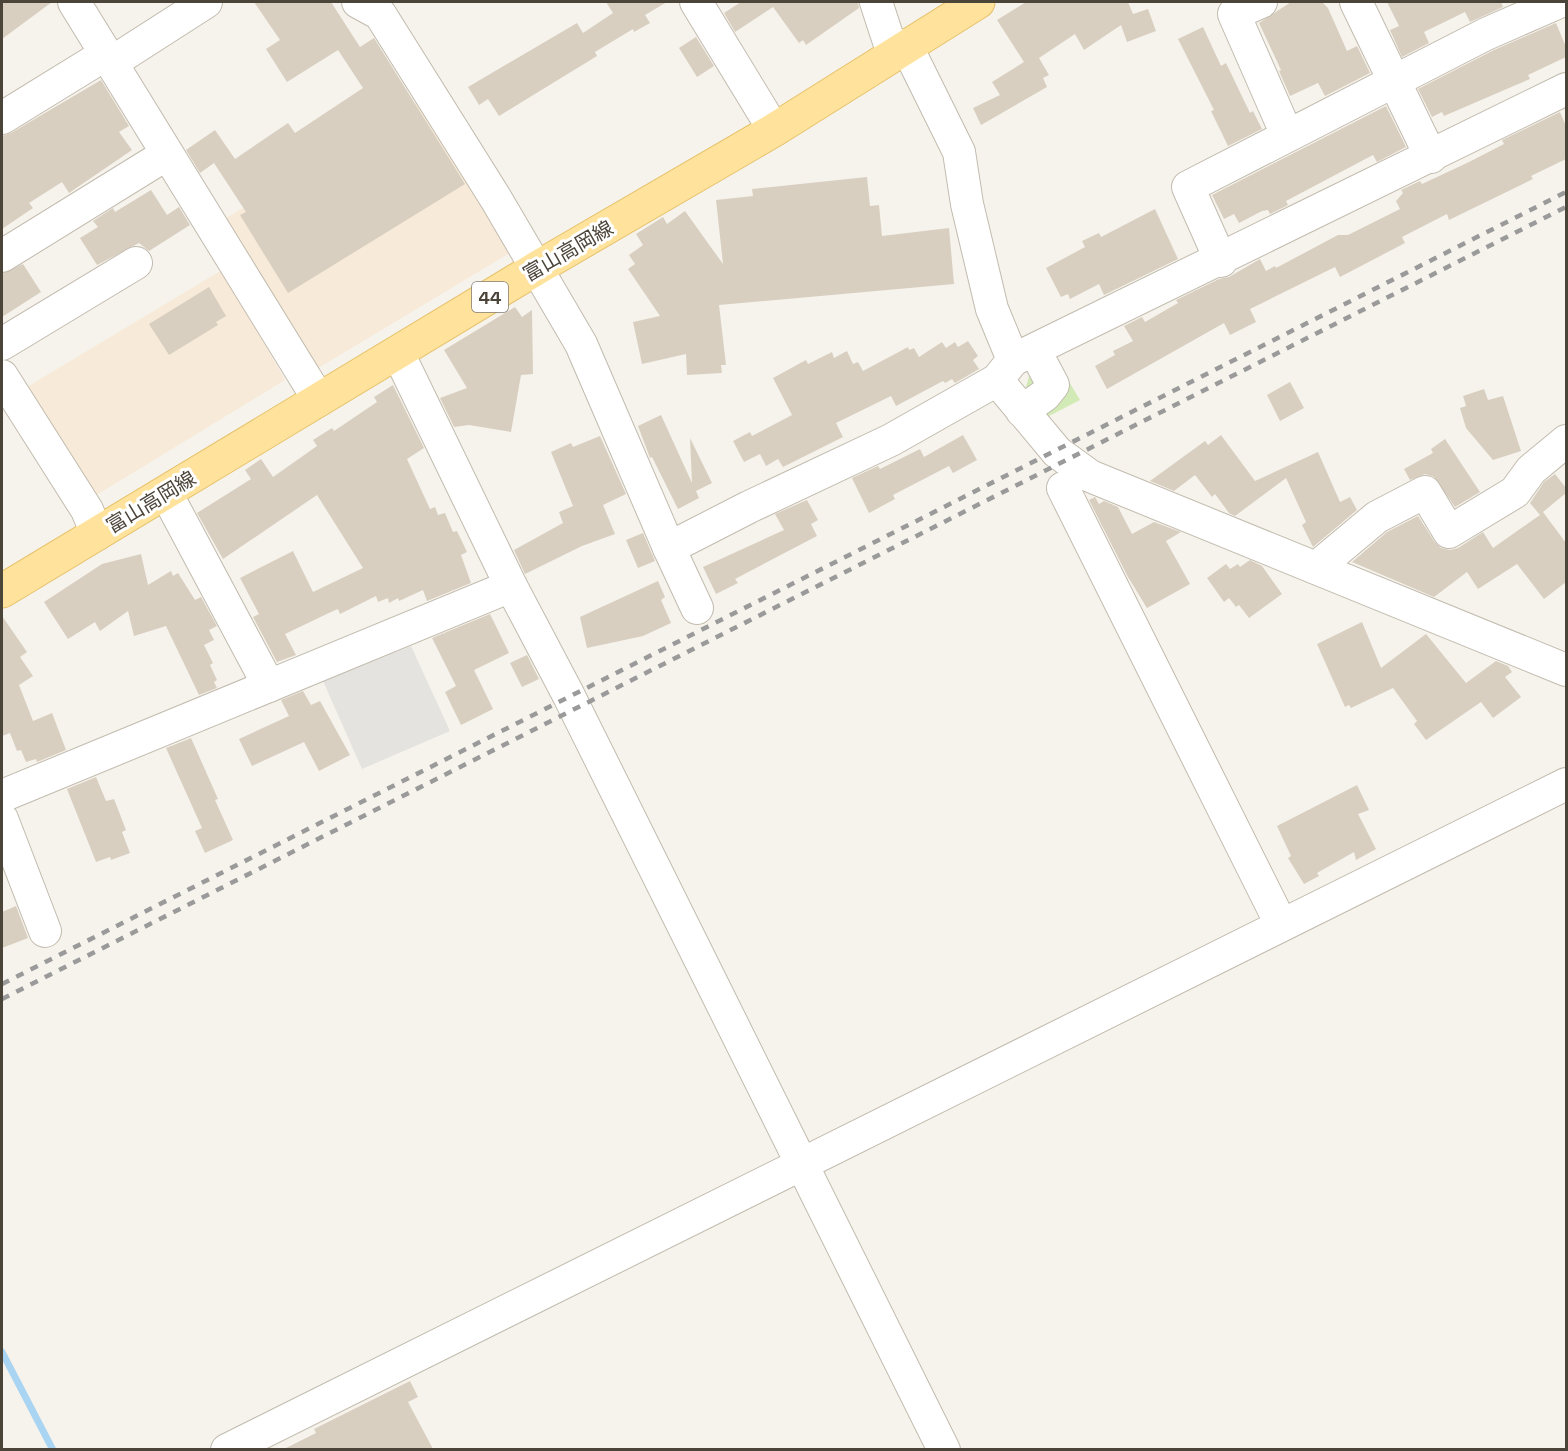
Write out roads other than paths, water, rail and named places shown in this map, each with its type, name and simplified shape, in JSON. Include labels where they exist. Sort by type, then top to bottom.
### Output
[{"type":"main road","name":"富山高岡線","points":[[2,591],[537,268],[774,130],[899,49],[978,2]]},
{"type":"street","points":[[74,2],[319,400]]},
{"type":"street","points":[[2,118],[206,2]]},
{"type":"street","points":[[358,2],[380,14],[537,268],[581,344],[697,608]]},
{"type":"street","points":[[696,2],[774,130]]},
{"type":"street","points":[[876,2],[899,49],[959,152],[967,204],[992,309],[1015,364],[1022,411],[1057,452],[1090,476],[1566,670]]},
{"type":"street","points":[[1261,2],[1234,14],[1287,135]]},
{"type":"street","points":[[1356,2],[1431,157]]},
{"type":"street","points":[[1221,261],[1188,187],[1394,81],[1559,2]]},
{"type":"street","points":[[669,548],[749,507],[891,440],[1015,364],[1566,89]]},
{"type":"street","points":[[2,256],[167,154]]},
{"type":"street","points":[[2,344],[136,263]]},
{"type":"street","points":[[398,353],[511,586],[572,702],[944,1449]]},
{"type":"street","points":[[1015,364],[1053,385],[1050,390],[1022,411]]},
{"type":"street","points":[[2,376],[87,510],[97,534]]},
{"type":"street","points":[[1316,568],[1377,517],[1425,492],[1449,532],[1515,492],[1531,470],[1566,441]]},
{"type":"street","points":[[1063,488],[1281,924]]},
{"type":"street","points":[[166,493],[269,686]]},
{"type":"street","points":[[45,931],[2,799],[511,586]]},
{"type":"street","points":[[227,1449],[1566,784]]},
{"type":"waterway","points":[[2,1352],[53,1450]]},
{"type":"railway","points":[[2,984],[1566,192]]},
{"type":"railway","points":[[2,999],[1566,207]]}]
